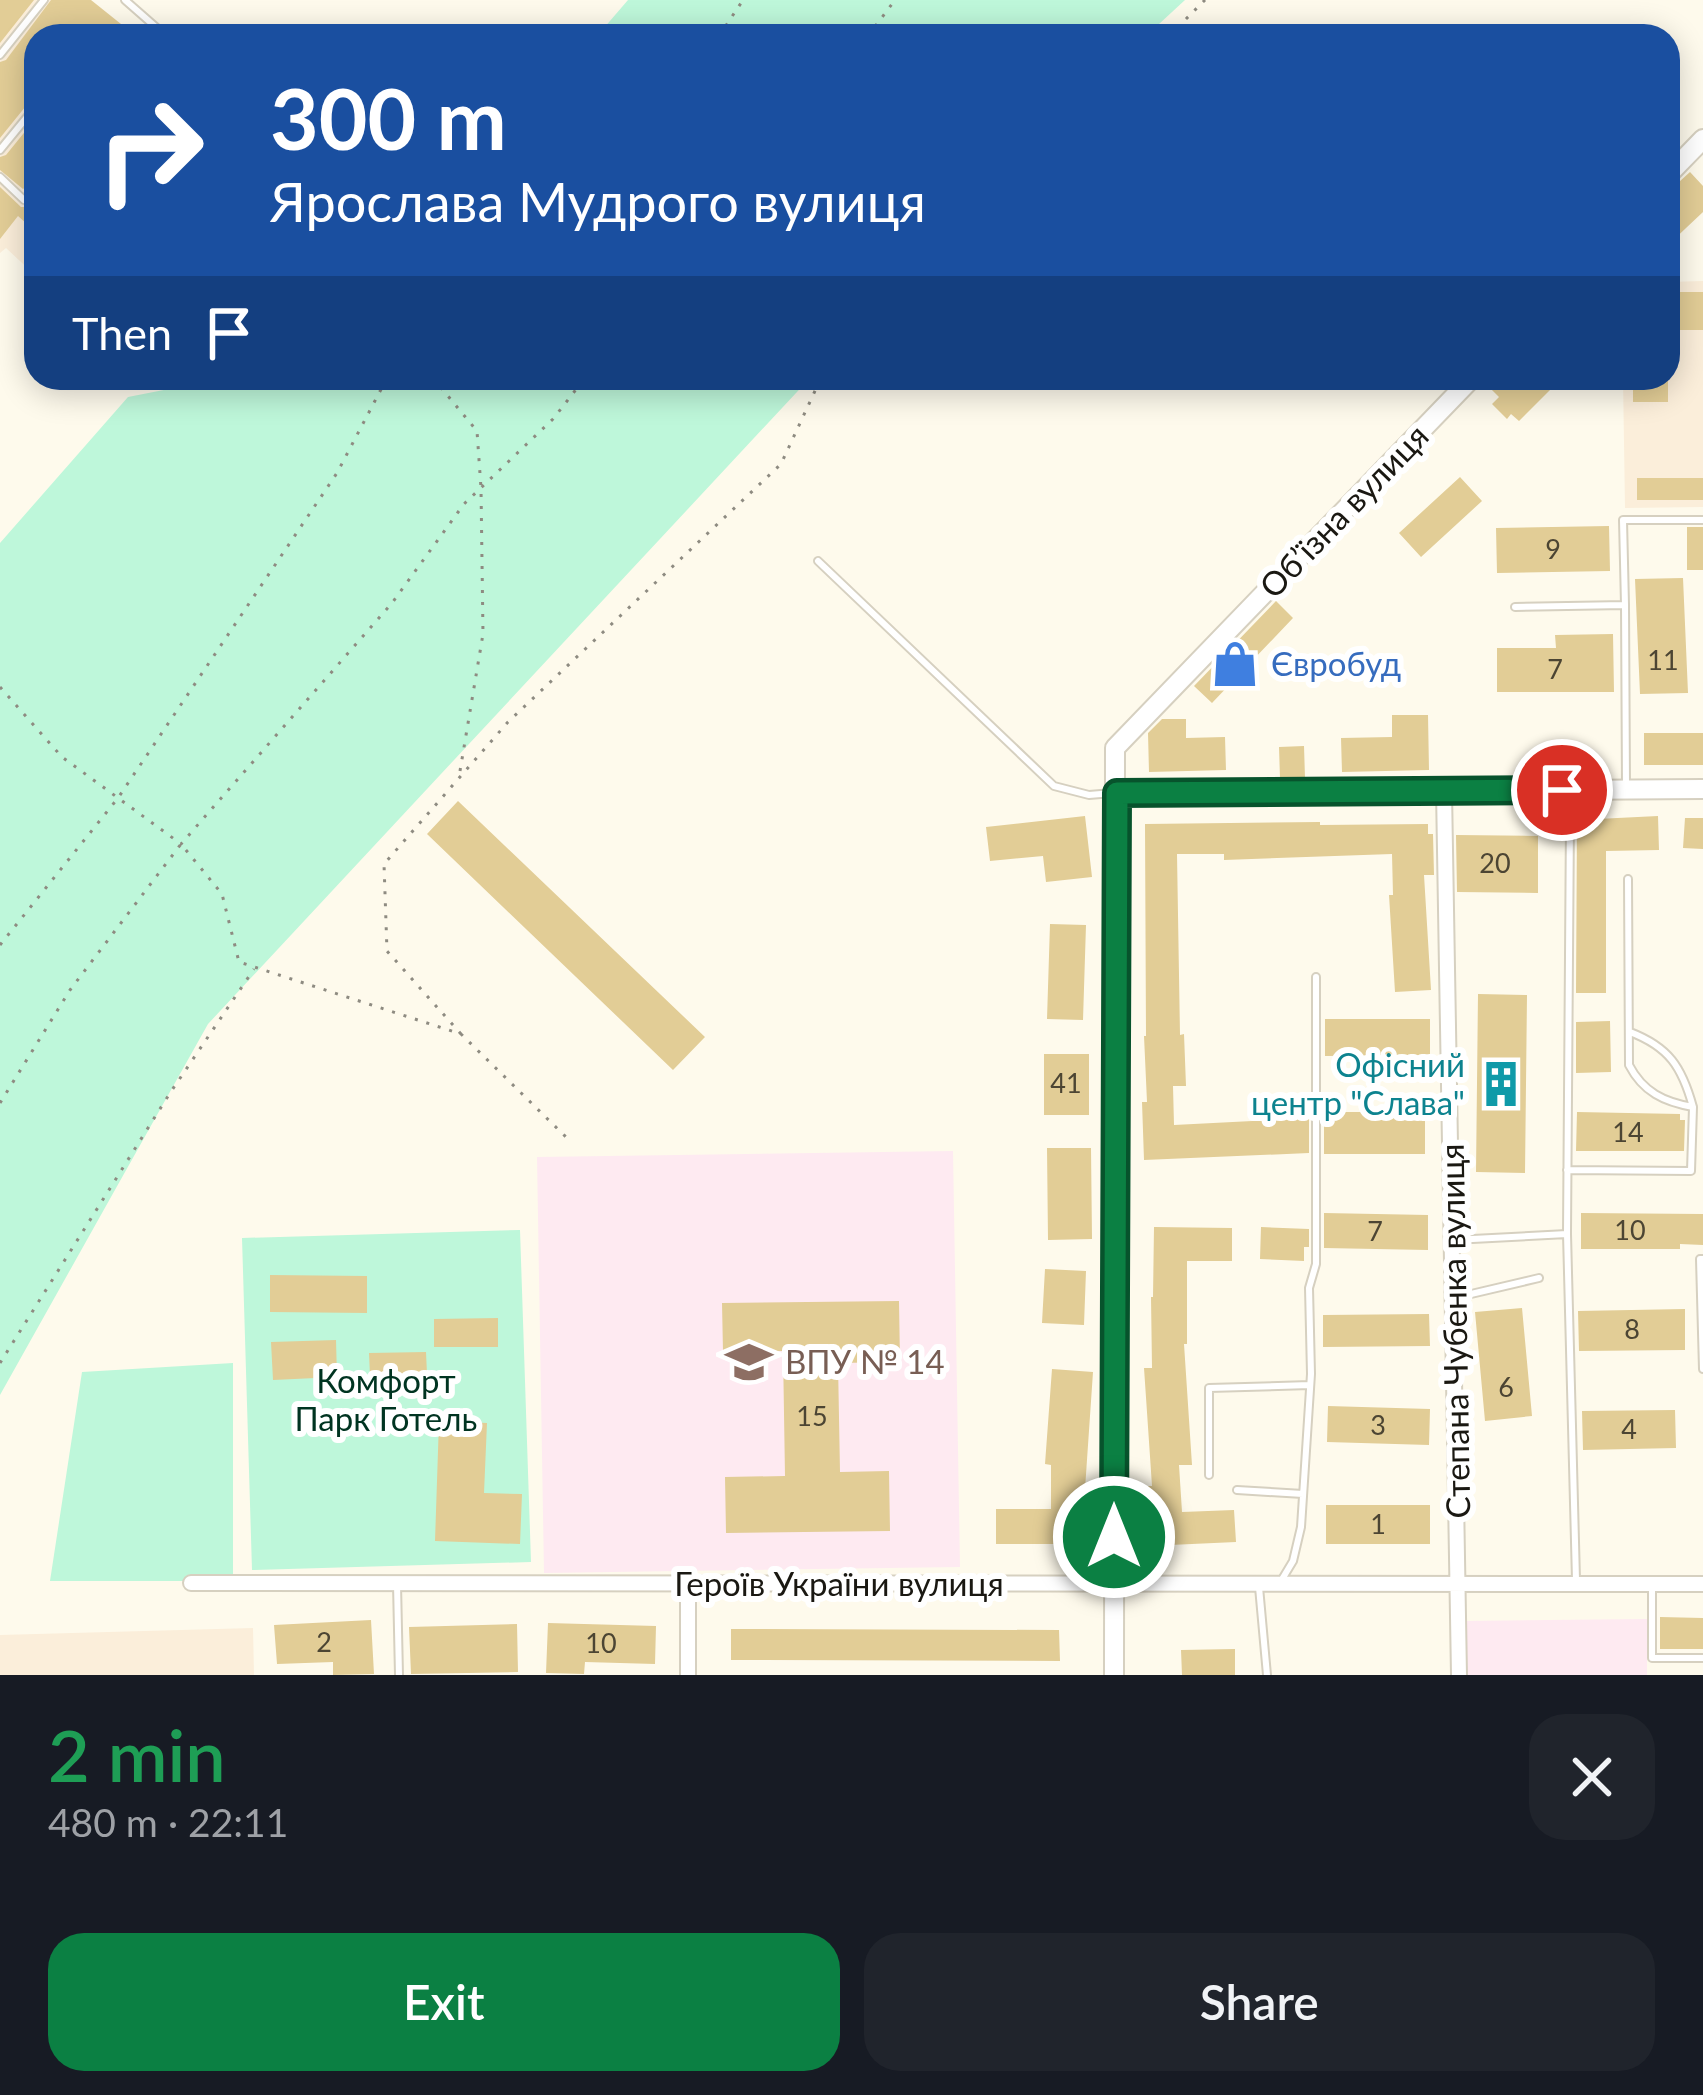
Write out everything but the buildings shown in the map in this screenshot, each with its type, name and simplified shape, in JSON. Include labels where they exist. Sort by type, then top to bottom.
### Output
[{"type":"street","points":[[1680,163],[1703,139]]},
{"type":"street","name":"Об’їзна вулиця","points":[[1117,793],[1115,748],[1460,390]]},
{"type":"street","points":[[1114,1675],[1117,793],[1703,789]]},
{"type":"street","name":"Степана Чубенка вулиця","points":[[1444,791],[1459,1675]]},
{"type":"street","name":"Героїв України вулиця","points":[[191,1583],[1703,1584]]},
{"type":"street","points":[[688,1583],[688,1675]]},
{"type":"lane","points":[[25,24],[44,0]]},
{"type":"lane","points":[[125,0],[152,24]]},
{"type":"lane","points":[[0,55],[24,25]]},
{"type":"lane","points":[[0,150],[24,121]]},
{"type":"lane","points":[[0,177],[24,200]]},
{"type":"lane","points":[[1626,790],[1624,520],[1703,520]]},
{"type":"lane","points":[[818,561],[1054,786],[1089,795],[1117,793]]},
{"type":"lane","points":[[1515,607],[1625,605]]},
{"type":"lane","points":[[1576,1584],[1567,1234],[1570,817],[1600,790]]},
{"type":"lane","points":[[1628,879],[1629,1065],[1637,1081],[1652,1094],[1693,1107]]},
{"type":"lane","points":[[1279,1584],[1293,1561],[1301,1527],[1310,1384],[1309,1288],[1316,1264],[1316,977]]},
{"type":"lane","points":[[1567,1170],[1691,1171],[1693,1107],[1681,1072],[1654,1041],[1629,1031]]},
{"type":"lane","points":[[1453,1240],[1567,1234]]},
{"type":"lane","points":[[1703,1258],[1703,1369]]},
{"type":"lane","points":[[1454,1298],[1539,1278]]},
{"type":"lane","points":[[1209,1475],[1209,1388],[1310,1384]]},
{"type":"lane","points":[[1237,1490],[1303,1493]]},
{"type":"lane","points":[[397,1584],[399,1675]]},
{"type":"lane","points":[[1258,1584],[1267,1675]]},
{"type":"lane","points":[[1652,1584],[1652,1658],[1703,1658]]},
{"type":"path","points":[[1180,24],[1205,0]]},
{"type":"path","points":[[0,945],[118,798],[337,473],[381,390]]},
{"type":"path","points":[[443,390],[477,431],[482,488],[483,634],[459,779]]},
{"type":"path","points":[[0,1103],[70,989],[181,844],[392,603],[464,504],[553,419],[576,390]]},
{"type":"path","points":[[567,1138],[461,1034],[387,952],[384,864],[508,722],[781,464],[815,390]]},
{"type":"path","points":[[0,687],[62,757],[181,844],[222,894],[239,962],[461,1034]]},
{"type":"path","points":[[0,1363],[170,1093],[256,967]]},
{"type":"shaded area","points":[[0,0],[91,0],[54,24],[24,24],[24,265],[6,248],[0,253]]},
{"type":"shaded area","points":[[1703,281],[1703,507],[1625,508],[1623,390],[1680,390],[1680,282]]},
{"type":"shaded area","name":"ВПУ № 14","points":[[953,1151],[960,1567],[544,1573],[537,1157]]},
{"type":"shaded area","points":[[1647,1619],[1647,1675],[1466,1675],[1466,1621]]},
{"type":"shaded area","points":[[253,1628],[254,1675],[0,1675],[0,1635]]},
{"type":"green space","points":[[628,0],[1185,0],[1159,24],[607,24]]},
{"type":"green space","points":[[164,390],[799,390],[208,1024],[0,1395],[0,543],[128,397]]},
{"type":"green space","name":"Комфорт Парк Готель","points":[[520,1230],[531,1562],[252,1570],[242,1238]]},
{"type":"green space","points":[[233,1363],[233,1581],[50,1581],[82,1372]]},
{"type":"place","name":"Євробуд","points":[[1235,664]]},
{"type":"place","name":"Офісний центр \"Слава\"","points":[[1501,1084]]},
{"type":"place","name":"ВПУ № 14","points":[[749,1362]]},
{"type":"route","points":[[1114,1537],[1117,793],[1562,790]]}]
